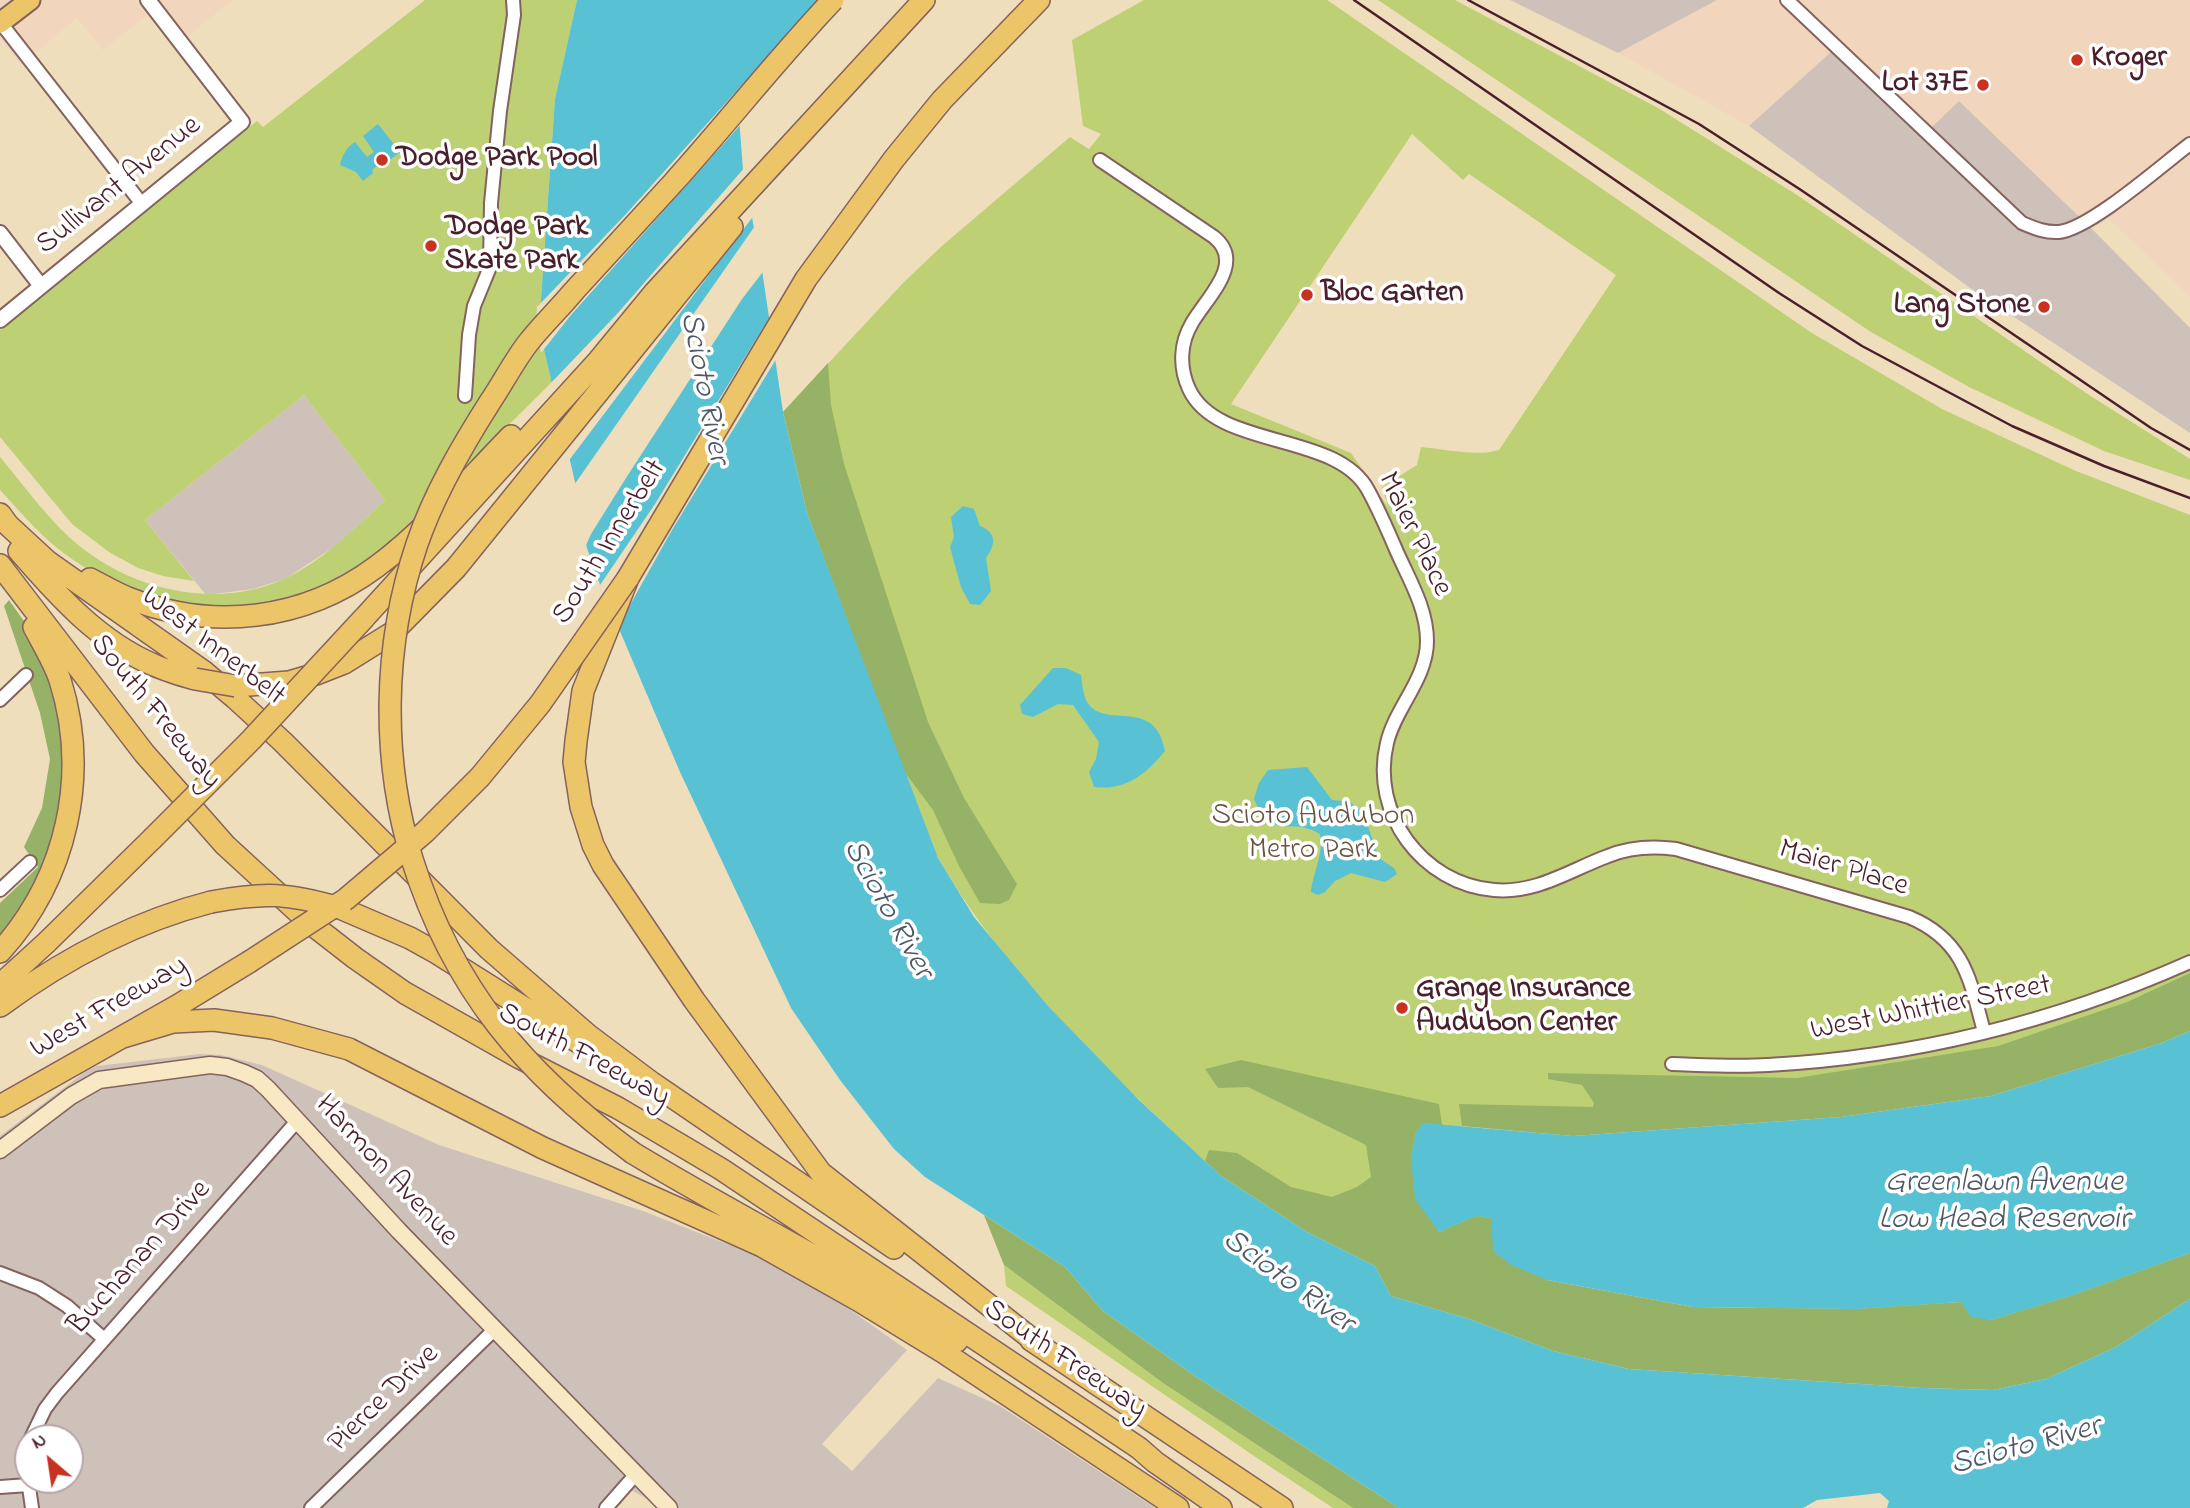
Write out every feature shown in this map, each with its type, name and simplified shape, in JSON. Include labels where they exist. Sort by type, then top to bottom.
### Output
[{"type":"highway","points":[[833,0],[710,142],[527,343],[475,427],[436,498],[418,542],[394,640],[390,703],[392,759],[403,828],[427,903],[451,957],[479,1003],[511,1044],[564,1099],[633,1153],[705,1196],[784,1238],[949,1336],[1133,1455],[1155,1462]]},
{"type":"highway","points":[[0,985],[242,749],[599,359],[618,334],[807,125],[924,0]]},
{"type":"highway","name":"South Innerbelt","points":[[249,962],[345,900],[425,832],[471,786],[540,705],[628,579],[806,279],[894,159],[942,100],[1040,0]]},
{"type":"highway","points":[[1,520],[47,583],[90,625],[112,642],[154,665],[195,679],[236,686],[289,682],[344,663],[392,633],[456,568],[718,246],[807,125]]},
{"type":"highway","points":[[1,520],[82,575],[127,598],[185,614],[213,618],[270,614],[294,609],[339,591],[377,567],[442,507],[593,351],[618,334]]},
{"type":"highway","name":"West Innerbelt","points":[[1,520],[47,561],[203,671],[235,698],[283,742],[378,839]]},
{"type":"highway","points":[[0,566],[59,678],[71,726],[74,764],[65,836],[42,892],[0,952]]},
{"type":"highway","name":"South Freeway","points":[[0,566],[144,753],[183,799],[225,845],[310,923],[355,958],[405,993],[520,1058],[618,1108],[777,1204],[1139,1448],[1221,1508]]},
{"type":"highway","points":[[628,579],[583,691],[574,761],[581,807],[593,845],[603,865],[694,1000],[821,1173],[1042,1347]]},
{"type":"highway","name":"South Freeway","points":[[378,839],[489,949],[588,1035],[690,1110],[1282,1508]]},
{"type":"highway","points":[[0,1006],[61,966],[109,939],[178,911],[250,895],[277,894],[305,898],[340,908],[438,953],[690,1110]]},
{"type":"highway","name":"West Freeway","points":[[0,1106],[249,962]]},
{"type":"highway","points":[[123,1037],[173,1022],[215,1020],[272,1028],[348,1049],[542,1149],[762,1246],[943,1352],[1178,1508]]},
{"type":"main road","points":[[0,23],[30,0]]},
{"type":"main road","name":"Harmon Avenue","points":[[0,1150],[71,1096],[99,1080],[193,1066],[228,1067],[257,1079],[400,1231],[669,1508]]},
{"type":"street","name":"Sullivant Avenue","points":[[0,320],[242,122],[148,0]]},
{"type":"street","points":[[465,396],[474,306],[490,267],[491,203],[513,0]]},
{"type":"street","points":[[1787,0],[2022,223],[2047,232],[2069,230],[2087,222],[2190,144]]},
{"type":"street","points":[[0,23],[142,204]]},
{"type":"street","name":"Maier Place","points":[[1100,160],[1204,230],[1221,243],[1224,249],[1227,257],[1224,272],[1192,323],[1182,352],[1184,376],[1194,397],[1207,412],[1226,423],[1324,456],[1354,473],[1366,487],[1394,544],[1422,608],[1427,642],[1419,677],[1391,728],[1383,774],[1391,812],[1409,845],[1421,859],[1464,884],[1509,891],[1541,885],[1628,850],[1669,848],[1909,917],[1945,938],[1961,958],[1968,973],[1984,1032]]},
{"type":"street","points":[[0,233],[41,286]]},
{"type":"street","points":[[0,700],[26,675]]},
{"type":"street","points":[[0,890],[30,862]]},
{"type":"street","name":"West Whittier Street","points":[[1672,1064],[1765,1065],[1851,1057],[1984,1032],[2030,1022],[2067,1010],[2140,984],[2190,962]]},
{"type":"street","name":"Buchanan Drive","points":[[39,1424],[51,1401],[298,1120]]},
{"type":"street","points":[[0,1273],[39,1288],[67,1306],[104,1339]]},
{"type":"street","name":"Pierce Drive","points":[[311,1508],[495,1329]]},
{"type":"street","points":[[606,1508],[636,1474]]},
{"type":"shaded area","points":[[0,0],[233,0],[180,42],[155,9],[103,50],[77,18],[21,65],[0,39]]},
{"type":"shaded area","points":[[1510,0],[1717,0],[1618,53]]},
{"type":"shaded area","points":[[1717,0],[2190,0],[2190,297],[2107,217],[2092,229],[1960,101],[1930,129],[1841,43],[1749,126],[1618,53]]},
{"type":"shaded area","points":[[1841,43],[1930,129],[1959,101],[2190,328],[2190,433],[1970,288],[1749,126]]},
{"type":"shaded area","points":[[304,395],[385,500],[337,545],[285,579],[253,589],[206,595],[145,520]]},
{"type":"shaded area","points":[[200,1054],[221,1055],[262,1065],[439,1145],[643,1211],[755,1255],[808,1280],[907,1350],[822,1444],[852,1471],[938,1378],[1000,1406],[1155,1508],[664,1508],[631,1490],[615,1508],[0,1508],[0,1136],[85,1072],[97,1066]]},
{"type":"green space","points":[[425,0],[577,0],[555,99],[539,328],[552,382],[392,543],[354,570],[309,594],[256,607],[195,606],[135,591],[80,564],[41,534],[0,490],[0,457],[51,519],[92,556],[144,582],[200,594],[257,589],[298,572],[325,554],[385,500],[304,395],[145,520],[194,581],[163,576],[138,568],[109,552],[72,524],[0,437],[0,330],[257,121],[263,127]]},
{"type":"green space","name":"Scioto Audubon Metro Park","points":[[1144,0],[1327,0],[1812,333],[1942,409],[2076,471],[2190,515],[2190,1031],[1573,1136],[1462,1126],[1991,1320],[2190,1253],[2190,1299],[2046,1379],[1221,1176],[1068,1029],[999,948],[968,906],[929,839],[854,632],[783,412],[904,282],[943,245],[1070,137],[1089,149],[1101,134],[1083,126],[1072,40]],"holes":[[[1412,134],[1463,180],[1469,174],[1616,275],[1499,450],[1471,453],[1421,447],[1417,465],[1382,487],[1388,507],[1351,453],[1231,404]]]},
{"type":"green space","points":[[1378,0],[1455,0],[1658,108],[1797,195],[2086,393],[2190,459],[2190,480],[2104,451],[1969,387],[1871,332]]},
{"type":"green space","points":[[828,363],[831,405],[844,464],[928,722],[964,798],[1017,884],[1009,900],[1000,904],[980,903],[933,810],[903,770],[807,513],[783,412]]},
{"type":"green space","points":[[9,600],[26,624],[55,691],[64,733],[62,816],[31,896],[0,938],[0,903],[38,867],[24,847],[42,808],[50,759],[40,713],[4,606]]},
{"type":"green space","points":[[2190,973],[2190,1031],[2162,1043],[1991,1096],[1841,1117],[1573,1136],[1462,1126],[1459,1104],[1593,1107],[1594,1103],[1582,1085],[1548,1079],[1548,1073],[1797,1078],[1998,1046],[2127,1002]]},
{"type":"green space","points":[[1241,1060],[1439,1104],[1442,1125],[1424,1123],[1416,1133],[1411,1157],[1439,1232],[1476,1216],[1491,1218],[1547,1280],[1693,1307],[1856,1309],[1961,1302],[1991,1320],[2073,1295],[2190,1253],[2190,1299],[2116,1347],[2046,1379],[1993,1390],[1629,1369],[1553,1351],[1469,1319],[1391,1296],[1375,1266],[1307,1232],[1221,1176],[1205,1161],[1209,1150],[1237,1153],[1291,1187],[1332,1197],[1357,1187],[1371,1177],[1366,1145],[1248,1087],[1218,1088],[1205,1069]]},
{"type":"green space","points":[[984,1215],[1065,1267],[1103,1311],[1195,1376],[1399,1508],[1353,1508],[1163,1383],[1004,1265]]},
{"type":"green space","points":[[1004,1265],[1163,1383],[1353,1508],[1333,1508],[1006,1286]]},
{"type":"water","name":"Scioto River","points":[[577,0],[819,0],[738,104],[743,170],[762,270],[783,412],[807,513],[938,858],[974,917],[1048,1006],[1139,1100],[1221,1176],[1307,1232],[1375,1266],[1391,1296],[1469,1319],[1553,1351],[1629,1369],[1993,1390],[2046,1379],[2116,1347],[2190,1299],[2190,1508],[1887,1508],[1889,1501],[1880,1493],[1817,1500],[1803,1508],[1399,1508],[1195,1376],[1103,1311],[1065,1267],[925,1177],[894,1149],[840,1080],[791,1008],[680,772],[596,575],[586,545],[575,482],[539,328],[555,99]]},
{"type":"water","points":[[378,124],[400,152],[372,170],[373,173],[363,181],[356,172],[340,165],[341,161],[347,149],[355,142],[367,157],[374,152],[363,136]]},
{"type":"water","points":[[963,506],[974,509],[980,526],[990,532],[993,539],[992,548],[986,558],[991,591],[980,605],[970,604],[961,587],[950,547],[954,537],[951,517]]},
{"type":"water","points":[[1053,668],[1066,668],[1081,675],[1087,702],[1095,710],[1141,719],[1151,724],[1160,734],[1165,751],[1143,774],[1134,779],[1116,786],[1094,787],[1089,772],[1096,759],[1099,742],[1073,705],[1058,704],[1033,717],[1022,714],[1020,705]]},
{"type":"water","points":[[1307,767],[1332,800],[1350,802],[1363,812],[1379,858],[1394,868],[1397,874],[1385,882],[1351,873],[1335,881],[1325,892],[1318,895],[1311,892],[1321,849],[1320,834],[1299,827],[1275,825],[1261,813],[1254,799],[1259,783],[1268,770]]},
{"type":"water","name":"Greenlawn Avenue Low Head Reservoir","points":[[2190,1031],[2190,1253],[2073,1295],[1991,1320],[1971,1317],[1961,1302],[1856,1309],[1693,1307],[1547,1280],[1511,1265],[1493,1251],[1491,1218],[1476,1216],[1439,1232],[1415,1199],[1411,1157],[1416,1133],[1423,1123],[1573,1136],[1841,1117],[1991,1096],[2162,1043]]},
{"type":"pier","points":[[818,0],[823,0],[742,105],[743,122],[571,315],[541,353],[536,328],[537,307],[626,214]]},
{"type":"pier","points":[[746,166],[755,214],[567,463],[559,429],[631,340],[557,423],[549,385],[617,314]]},
{"type":"pier","points":[[757,223],[766,268],[742,299],[626,478],[584,550],[572,488]]},
{"type":"pier","points":[[772,313],[778,356],[672,530],[616,630],[598,588],[655,504]]},
{"type":"railway","points":[[1354,0],[1779,293],[1862,346],[2012,426],[2104,466],[2190,498]]},
{"type":"railway","points":[[1468,0],[1699,124],[1801,190],[2151,428],[2190,450]]},
{"type":"place","name":"Kroger","points":[[2077,60]]},
{"type":"place","name":"Lot 37E","points":[[1983,85]]},
{"type":"place","name":"Dodge Park Pool","points":[[382,160]]},
{"type":"place","name":"Dodge Park Skate Park","points":[[431,246]]},
{"type":"place","name":"Bloc Garten","points":[[1307,295]]},
{"type":"place","name":"Lang Stone","points":[[2044,307]]},
{"type":"place","name":"Grange Insurance Audubon Center","points":[[1402,1008]]}]
